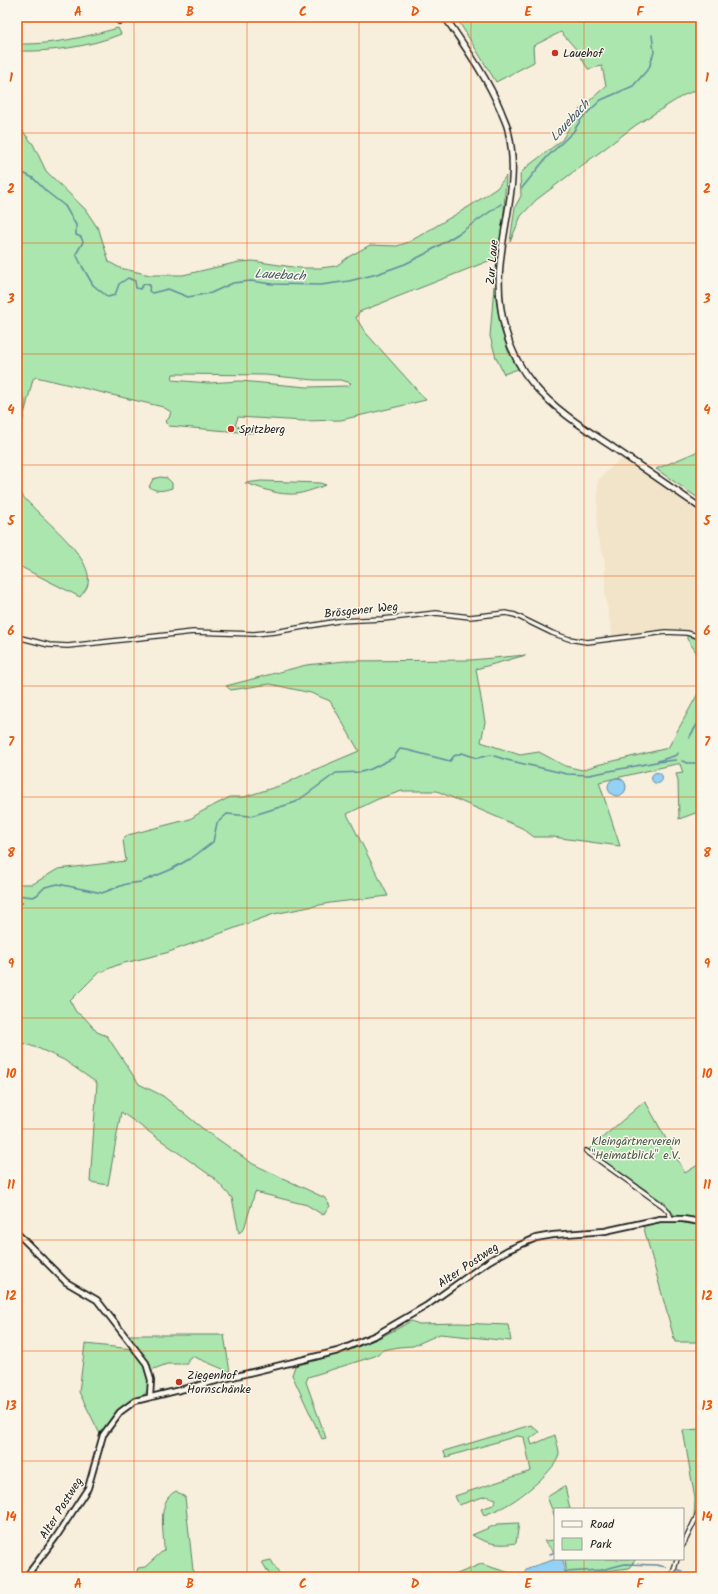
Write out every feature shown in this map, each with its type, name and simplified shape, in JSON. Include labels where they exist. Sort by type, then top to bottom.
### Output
[{"type":"main road","name":"Zur Laue","points":[[446,17],[493,91],[508,129],[512,155],[513,180],[500,266],[499,292],[505,331],[513,351],[523,370],[533,384],[554,405],[574,421],[701,508]]},
{"type":"street","points":[[115,17],[118,22],[130,17]]},
{"type":"street","name":"Brösgener Weg","points":[[17,637],[50,645],[68,646],[194,632],[254,634],[275,632],[338,621],[436,613],[470,617],[506,614],[515,615],[552,633],[569,639],[587,642],[666,632],[687,633],[701,638]]},
{"type":"street","points":[[586,1151],[663,1206],[668,1211],[671,1218]]},
{"type":"street","name":"Alter Postweg","points":[[26,1577],[56,1537],[88,1488],[103,1435],[120,1412],[135,1401],[150,1396],[338,1351],[388,1329],[426,1306],[489,1261],[508,1250],[536,1238],[552,1235],[605,1231],[671,1218],[701,1222]]},
{"type":"street","points":[[17,1233],[66,1282],[97,1300],[146,1363],[150,1372],[150,1396]]},
{"type":"street","points":[[684,1543],[700,1515],[701,1508]]},
{"type":"street","points":[[672,1577],[677,1560]]},
{"type":"shaded area","points":[[622,457],[701,511],[701,634],[666,632],[613,638],[605,595],[605,560],[597,535],[598,480]]},
{"type":"green space","points":[[456,17],[701,17],[701,88],[684,95],[636,125],[536,200],[521,216],[510,242],[515,207],[521,196],[520,174],[562,140],[580,109],[606,86],[602,66],[588,69],[576,49],[561,32],[533,46],[534,62],[496,82]]},
{"type":"green space","points":[[118,28],[121,34],[109,39],[70,48],[43,51],[17,51],[17,44],[56,42]]},
{"type":"green space","points":[[17,124],[33,144],[46,171],[85,209],[99,230],[109,262],[120,268],[150,275],[183,275],[239,262],[253,261],[299,268],[336,266],[370,245],[397,246],[409,242],[470,206],[497,188],[506,176],[503,227],[496,258],[359,312],[356,318],[365,332],[426,400],[341,420],[304,421],[238,417],[235,426],[255,429],[258,431],[251,433],[169,426],[165,422],[169,418],[171,412],[163,407],[36,377],[33,379],[17,443],[25,398],[17,390]],"holes":[[[173,374],[265,375],[314,380],[341,380],[351,383],[348,386],[307,387],[240,381],[208,383],[172,380]]]},
{"type":"green space","points":[[494,286],[501,329],[508,351],[518,369],[504,374],[496,358],[490,336]]},
{"type":"green space","points":[[701,450],[701,500],[656,469]]},
{"type":"green space","points":[[160,477],[167,478],[172,483],[172,488],[166,490],[155,490],[149,487],[153,479]]},
{"type":"green space","points":[[261,481],[320,483],[326,485],[303,493],[283,494],[245,483]]},
{"type":"green space","points":[[17,488],[36,510],[62,535],[83,562],[88,575],[87,587],[80,597],[17,565]]},
{"type":"green space","points":[[687,634],[701,639],[701,659],[687,639]]},
{"type":"green space","points":[[526,655],[476,669],[485,722],[481,742],[520,755],[539,752],[565,766],[582,770],[668,748],[701,688],[701,811],[679,819],[678,780],[676,774],[683,773],[680,764],[676,764],[599,782],[620,846],[553,837],[534,837],[522,828],[437,791],[402,791],[378,799],[347,814],[388,896],[330,903],[274,914],[166,953],[120,964],[98,973],[70,1001],[76,1012],[85,1018],[97,1032],[107,1036],[139,1084],[163,1096],[202,1128],[253,1164],[325,1198],[330,1206],[323,1215],[307,1205],[255,1192],[244,1229],[239,1233],[232,1198],[214,1178],[121,1112],[108,1185],[90,1182],[97,1083],[64,1060],[40,1049],[17,1041],[17,930],[20,939],[17,903],[23,903],[17,902],[17,884],[33,884],[58,869],[126,861],[123,840],[128,835],[190,819],[230,797],[244,797],[285,784],[359,751],[330,701],[311,693],[270,684],[231,690],[226,686],[306,665],[345,661],[471,660]]},
{"type":"green space","name":"Kleingärtnerverein \"Heimatblick\" e.V.","points":[[645,1101],[685,1173],[701,1163],[701,1219],[674,1215],[666,1204],[588,1150]]},
{"type":"green space","points":[[670,1221],[701,1225],[701,1342],[675,1342],[643,1225]]},
{"type":"green space","points":[[411,1321],[419,1324],[459,1323],[508,1325],[511,1341],[440,1334],[413,1346],[383,1350],[375,1356],[308,1377],[306,1382],[326,1438],[322,1439],[292,1375],[295,1366],[326,1358],[354,1348],[397,1329]]},
{"type":"green space","points":[[128,1335],[224,1335],[230,1372],[192,1356],[188,1359],[188,1364],[167,1364],[151,1370],[148,1362]]},
{"type":"green space","points":[[85,1344],[133,1349],[144,1366],[149,1379],[147,1391],[142,1396],[122,1407],[106,1427],[101,1436],[79,1392]]},
{"type":"green space","points":[[531,1425],[539,1432],[530,1439],[532,1445],[555,1435],[559,1453],[553,1466],[546,1474],[513,1501],[502,1508],[484,1515],[481,1509],[493,1505],[496,1499],[486,1496],[459,1505],[455,1496],[531,1471],[524,1437],[517,1436],[446,1457],[444,1451]]},
{"type":"green space","points":[[701,1429],[701,1502],[694,1517],[695,1499],[683,1430]]},
{"type":"green space","points":[[565,1486],[570,1508],[554,1508],[554,1514],[547,1497]]},
{"type":"green space","points":[[176,1491],[185,1497],[193,1570],[199,1577],[135,1577],[138,1568],[145,1567],[164,1550],[162,1518],[163,1509],[170,1496]]},
{"type":"green space","points":[[519,1523],[516,1543],[493,1544],[472,1535],[498,1524]]},
{"type":"green space","points":[[554,1540],[554,1552],[544,1541]]},
{"type":"green space","points":[[271,1560],[281,1577],[271,1577],[262,1562]]},
{"type":"green space","points":[[565,1560],[635,1560],[629,1568],[598,1572],[582,1577],[567,1577]]},
{"type":"green space","points":[[481,1564],[513,1574],[512,1577],[450,1577]]},
{"type":"water","points":[[657,772],[661,774],[663,778],[661,782],[657,784],[653,782],[651,778],[653,774]]},
{"type":"water","points":[[617,778],[623,781],[626,787],[623,793],[617,796],[611,793],[608,787],[611,781]]},
{"type":"water","points":[[554,1560],[563,1560],[565,1577],[523,1577],[526,1569]]},
{"type":"waterway","name":"Lauebach","points":[[522,188],[547,157],[573,132],[582,118],[601,100],[633,86],[649,68],[654,52],[652,35]]},
{"type":"waterway","name":"Lauebach","points":[[17,148],[21,155],[17,162]]},
{"type":"waterway","name":"Lauebach","points":[[17,170],[33,178],[47,192],[65,206],[76,225],[76,235],[81,237],[83,242],[76,254],[81,264]]},
{"type":"waterway","name":"Lauebach","points":[[82,266],[93,285],[108,297],[115,295],[119,284],[128,278],[135,281],[136,288],[140,289],[144,284],[150,285],[149,291],[152,293],[168,289],[188,297],[211,293],[233,283],[251,281],[272,284],[321,285],[349,281],[377,274],[405,264],[425,254],[461,232],[501,204]]},
{"type":"waterway","points":[[689,738],[701,718]]},
{"type":"waterway","points":[[17,895],[33,897],[45,887],[58,884],[102,893],[126,884],[141,882],[170,870],[193,857],[213,842],[217,823],[227,814],[251,816],[296,802],[336,773],[361,772],[371,769],[393,758],[400,749],[450,761],[454,756],[462,753],[477,758],[491,755],[567,774],[589,775],[656,762],[676,760]]},
{"type":"waterway","points":[[658,761],[677,755],[678,753]]},
{"type":"waterway","points":[[682,761],[688,763],[701,763]]},
{"type":"waterway","points":[[550,1554],[554,1552]]},
{"type":"waterway","points":[[565,1572],[601,1570],[625,1564],[656,1565],[666,1567]]},
{"type":"waterway","points":[[678,1570],[682,1571]]},
{"type":"place","name":"Lauehof","points":[[555,53]]},
{"type":"place","name":"Spitzberg","points":[[231,429]]},
{"type":"place","name":"Ziegenhof Hornschänke","points":[[179,1382]]}]
